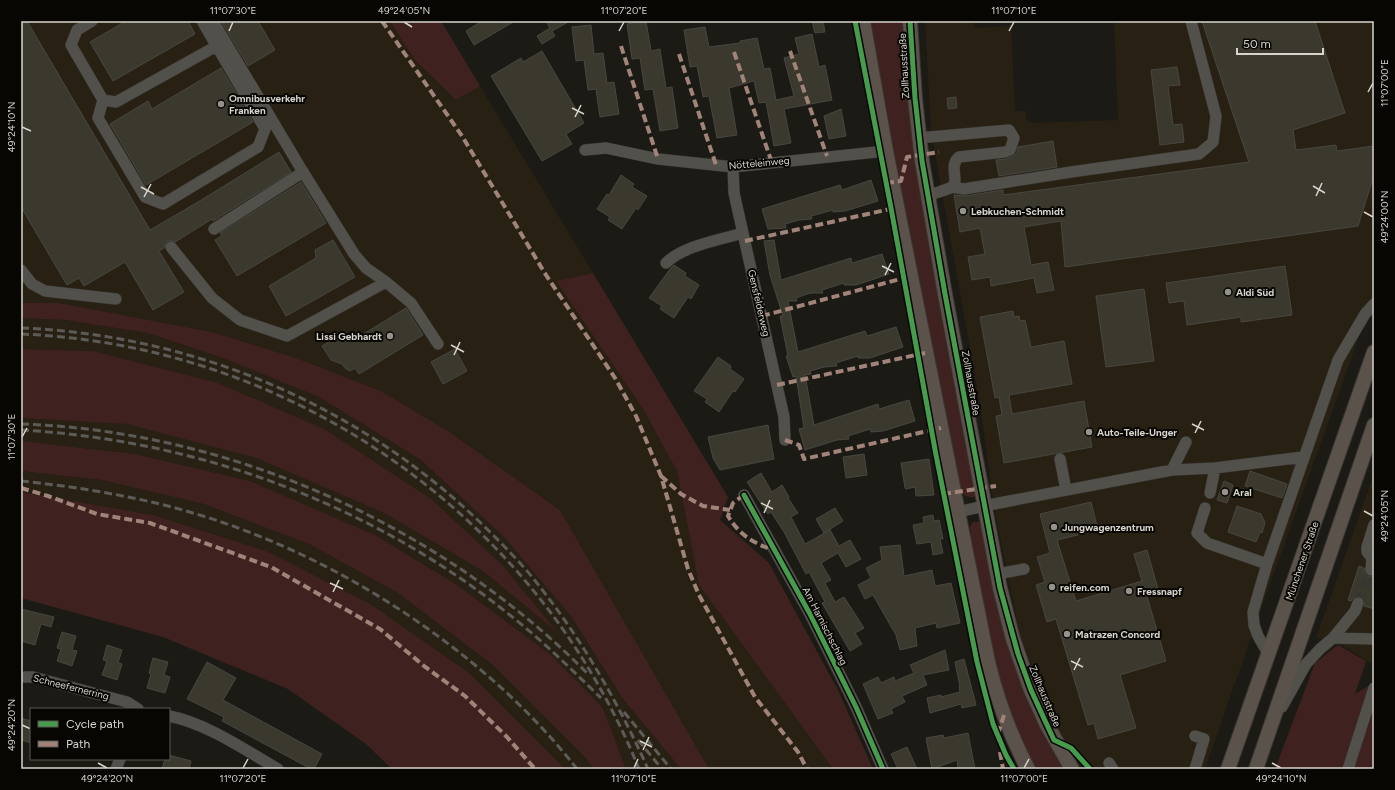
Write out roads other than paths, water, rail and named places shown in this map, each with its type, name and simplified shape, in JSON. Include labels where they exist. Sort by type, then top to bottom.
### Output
[{"type":"main road","points":[[863,21],[886,151],[978,620],[991,677],[1011,733],[1028,769]]},
{"type":"main road","name":"Zollhausstraße","points":[[910,21],[918,138],[997,574],[1013,639],[1027,680],[1046,725],[1072,769]]},
{"type":"main road","name":"Münchener Straße","points":[[1228,769],[1374,352]]},
{"type":"main road","points":[[1256,769],[1374,425]]},
{"type":"street","points":[[92,21],[77,30],[71,45],[103,100],[98,118],[145,197],[162,204],[258,147],[265,129],[221,44],[213,21]]},
{"type":"street","points":[[202,21],[221,44],[354,254],[366,268],[386,282],[411,303],[438,344]]},
{"type":"street","points":[[928,196],[952,187],[964,189],[1199,154],[1213,142],[1216,116],[1191,21]]},
{"type":"street","points":[[103,100],[116,102],[221,44]]},
{"type":"street","points":[[918,138],[1009,130],[1014,138],[1010,150],[959,157],[955,160],[955,183],[952,187]]},
{"type":"street","name":"Nötteleinweg","points":[[585,150],[606,148],[658,159],[733,167],[886,151]]},
{"type":"street","name":"Gensfelderweg","points":[[733,167],[734,193],[784,417],[785,440]]},
{"type":"street","points":[[214,229],[303,172]]},
{"type":"street","points":[[666,263],[673,256],[702,244],[743,233]]},
{"type":"street","points":[[171,247],[212,298],[240,320],[287,336],[386,282]]},
{"type":"street","points":[[21,270],[32,284],[45,291],[116,299]]},
{"type":"street","points":[[1269,654],[1258,636],[1254,625],[1253,612],[1267,564],[1338,360],[1365,314],[1374,304]]},
{"type":"street","points":[[1172,470],[1186,442]]},
{"type":"street","points":[[957,512],[1172,470],[1215,468],[1303,457]]},
{"type":"street","points":[[1060,458],[1066,490]]},
{"type":"street","points":[[1210,493],[1215,468]]},
{"type":"street","name":"Am Harnischschlag","points":[[744,495],[810,614],[856,707],[883,769]]},
{"type":"street","points":[[1205,508],[1197,533],[1207,543],[1267,564]]},
{"type":"street","points":[[1371,570],[1372,558],[1367,552],[1367,546],[1374,524]]},
{"type":"street","points":[[997,574],[1024,569]]},
{"type":"street","points":[[1271,727],[1306,664],[1333,638],[1355,611],[1358,603]]},
{"type":"street","points":[[1333,638],[1374,639]]},
{"type":"street","name":"Schneefernerring","points":[[25,677],[33,677],[127,702],[136,708]]},
{"type":"street","points":[[1348,769],[1374,688]]},
{"type":"street","points":[[170,716],[193,722],[278,769]]},
{"type":"street","points":[[1195,736],[1204,740],[1195,769]]},
{"type":"tunnel","points":[[1358,603],[1371,570]]},
{"type":"railway","points":[[21,328],[86,334],[150,345],[213,363],[274,386],[332,414],[387,448],[440,486],[488,530],[534,580],[556,608],[600,675],[625,721],[648,769]]},
{"type":"railway","points":[[21,334],[75,338],[129,347],[164,355],[242,380],[317,414],[386,456],[451,505],[509,562],[560,625],[604,694],[639,769]]},
{"type":"railway","points":[[21,424],[99,431],[177,445],[253,467],[327,496],[398,531],[466,573],[529,620],[587,673]]},
{"type":"railway","points":[[21,430],[88,436],[154,448],[220,464],[284,486],[345,512],[405,544],[462,580],[527,629],[601,698]]},
{"type":"railway","points":[[21,481],[95,491],[168,506],[245,530],[319,563],[389,603],[423,625],[455,649],[520,705],[550,736],[577,769]]},
{"type":"railway","points":[[624,712],[671,769]]},
{"type":"railway","points":[[638,740],[662,769]]},
{"type":"place","name":"Omnibusverkehr Franken","points":[[221,104]]},
{"type":"place","name":"Lebkuchen-Schmidt","points":[[963,211]]},
{"type":"place","name":"Aldi Süd","points":[[1228,292]]},
{"type":"place","name":"Lissi Gebhardt","points":[[390,336]]},
{"type":"place","name":"Auto-Teile-Unger","points":[[1089,432]]},
{"type":"place","name":"Aral","points":[[1225,492]]},
{"type":"place","name":"Jungwagenzentrum","points":[[1054,527]]},
{"type":"place","name":"reifen.com","points":[[1052,587]]},
{"type":"place","name":"Fressnapf","points":[[1129,591]]},
{"type":"place","name":"Matrazen Concord","points":[[1067,634]]}]
